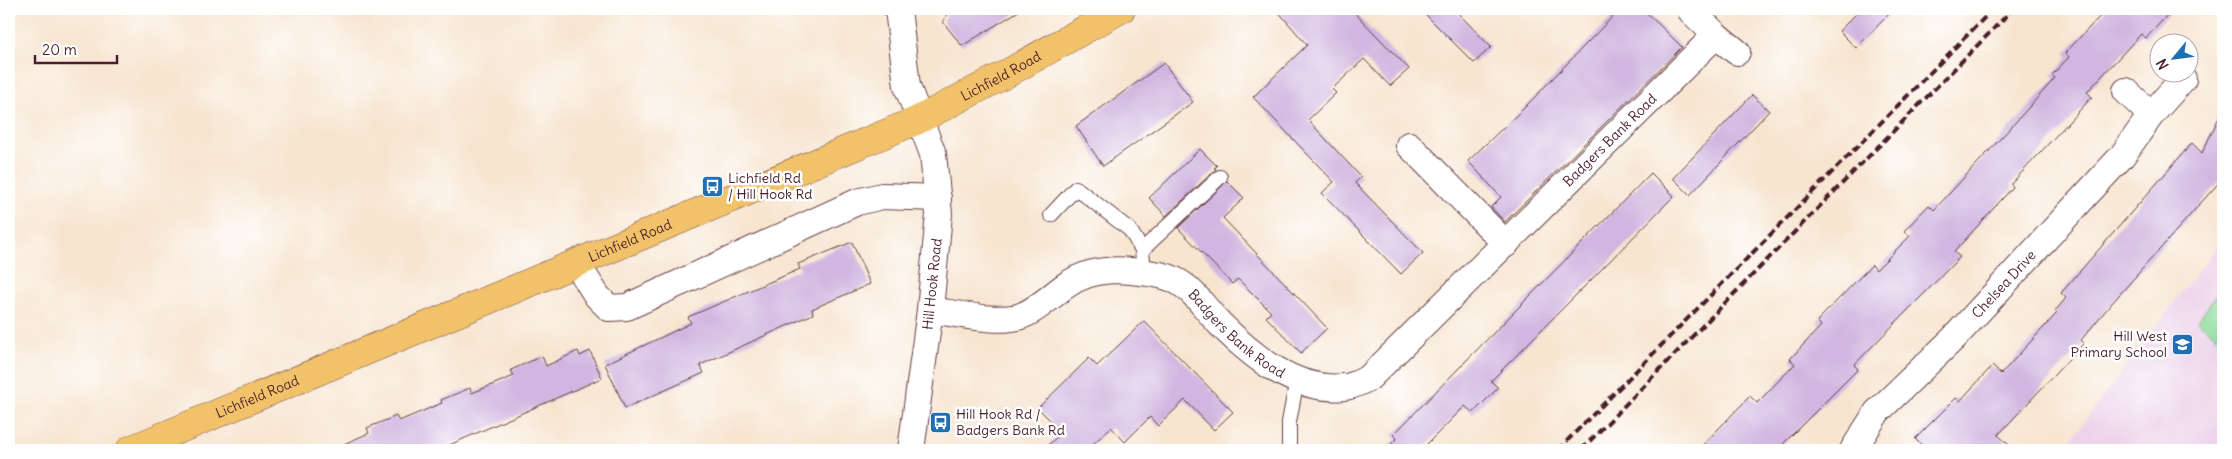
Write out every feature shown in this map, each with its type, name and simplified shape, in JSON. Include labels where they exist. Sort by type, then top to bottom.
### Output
[{"type":"main road","name":"Lichfield Road","points":[[130,450],[918,120],[1006,74],[1120,9]]},
{"type":"street","name":"Hill Hook Road","points":[[898,9],[907,86],[918,120],[933,154],[939,214],[930,310],[911,450]]},
{"type":"street","points":[[1691,11],[1716,36],[1737,52]]},
{"type":"street","name":"Badgers Bank Road","points":[[930,310],[993,318],[1020,316],[1046,301],[1066,285],[1093,271],[1122,270],[1143,261],[1162,276],[1190,288],[1220,324],[1282,375],[1320,386],[1346,388],[1369,378],[1716,36]]},
{"type":"street","name":"Chelsea Drive","points":[[1853,450],[1878,412],[1954,338],[2115,164],[2151,115],[2180,82]]},
{"type":"street","points":[[2126,91],[2151,115]]},
{"type":"street","points":[[1409,145],[1506,244]]},
{"type":"street","points":[[577,264],[597,296],[609,308],[627,307],[858,202],[882,196],[938,198]]},
{"type":"lane","points":[[1051,215],[1076,188],[1130,230],[1143,261],[1220,177]]},
{"type":"lane","points":[[1289,450],[1288,422],[1297,379]]},
{"type":"shaded area","name":"Hill West Primary School","points":[[2223,238],[2223,450],[2063,450]]},
{"type":"green space","points":[[2223,287],[2223,342],[2197,321]]},
{"type":"building","points":[[950,9],[1022,9],[962,46],[943,22]]},
{"type":"building","points":[[1276,9],[1351,9],[1409,69],[1390,86],[1364,59],[1332,89],[1336,93],[1308,120],[1361,177],[1355,183],[1423,253],[1401,274],[1322,193],[1334,182],[1253,97],[1307,45]]},
{"type":"building","points":[[1420,9],[1454,9],[1491,47],[1474,63]]},
{"type":"building","points":[[1620,9],[1643,9],[1682,47],[1505,222],[1491,207],[1501,197],[1468,161],[1523,109]]},
{"type":"building","points":[[1861,9],[1894,9],[1856,48],[1839,31]]},
{"type":"building","points":[[2107,9],[2173,9],[2146,38],[2141,34],[2087,92],[2092,97],[2011,184],[2013,187],[1954,252],[1960,257],[1854,365],[1858,369],[1777,450],[1698,450],[1750,396],[1757,403],[1795,364],[1790,359],[1821,326],[1817,321],[1872,265],[1876,270],[1910,236],[1904,231],[1929,205],[1934,210],[2013,125],[2055,78],[2052,75],[2069,57],[2065,53]]},
{"type":"building","points":[[1164,63],[1193,102],[1103,166],[1076,126]]},
{"type":"building","points":[[1752,95],[1769,111],[1690,195],[1673,178]]},
{"type":"building","points":[[2223,109],[2223,178],[2112,303],[2081,340],[2084,343],[1998,435],[2015,450],[1927,450],[1915,439],[1956,398],[1960,401],[1992,366],[2001,374],[2057,313],[2055,311],[2066,298],[2061,293],[2192,143],[2202,153]]},
{"type":"building","points":[[1200,149],[1217,166],[1214,168],[1216,169],[1166,216],[1149,198]]},
{"type":"building","points":[[1651,173],[1674,196],[1491,381],[1498,388],[1473,413],[1465,406],[1421,450],[1385,450],[1397,438],[1393,435]]},
{"type":"building","points":[[1227,181],[1244,198],[1223,218],[1327,328],[1301,353],[1266,317],[1271,312],[1238,279],[1232,284],[1178,228]]},
{"type":"building","points":[[852,242],[870,284],[812,309],[813,314],[700,365],[704,373],[625,408],[605,364],[691,323],[688,317],[800,269],[798,264]]},
{"type":"building","points":[[1144,321],[1233,412],[1214,430],[1185,400],[1158,426],[1150,417],[1125,442],[1111,427],[1087,450],[1043,450],[1062,432],[1038,408],[1089,358],[1097,366]]},
{"type":"building","points":[[578,351],[580,356],[590,351],[602,378],[438,450],[330,450],[369,433],[367,428],[396,416],[399,421],[442,403],[441,400],[470,388],[472,393],[514,376],[511,370],[542,356],[546,366]]},
{"type":"railway","points":[[1558,450],[1993,9]]},
{"type":"railway","points":[[1581,450],[2013,9]]},
{"type":"place","name":"Lichfield Rd / Hill Hook Rd","points":[[712,186]]},
{"type":"place","name":"Hill West Primary School","points":[[2183,344]]},
{"type":"place","name":"Hill Hook Rd / Badgers Bank Rd","points":[[940,422]]}]
